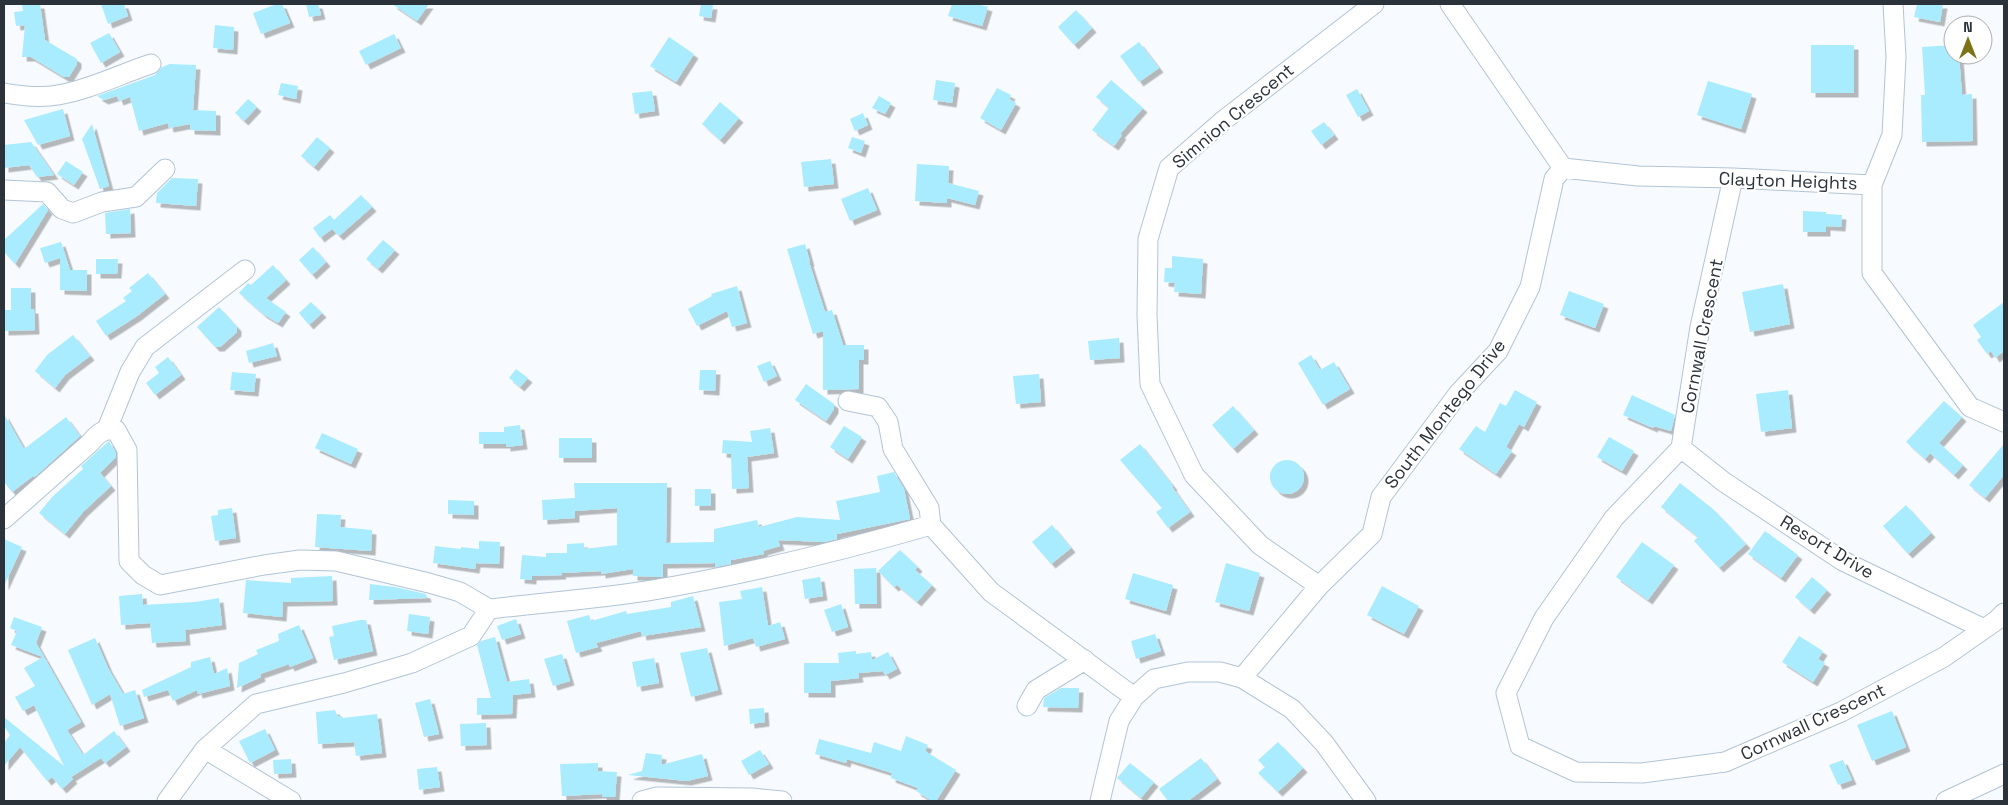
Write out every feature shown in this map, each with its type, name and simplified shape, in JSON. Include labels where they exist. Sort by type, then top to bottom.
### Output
[{"type":"street","name":"Simnion Crescent","points":[[1319,586],[1260,545],[1194,475],[1150,384],[1147,315],[1148,239],[1169,168],[1224,120],[1374,4]]},
{"type":"street","points":[[1450,4],[1563,168]]},
{"type":"street","points":[[1872,185],[1892,135],[1896,57],[1893,4]]},
{"type":"street","points":[[4,93],[56,96],[73,93],[151,64]]},
{"type":"street","name":"South Montego Drive","points":[[1242,678],[1319,586],[1372,534],[1381,497],[1458,394],[1498,351],[1530,287],[1554,179],[1563,168]]},
{"type":"street","name":"Clayton Heights","points":[[1563,168],[1638,176],[1733,178],[1872,185],[1872,272],[1970,407],[2004,422]]},
{"type":"street","points":[[4,190],[47,192],[62,209],[73,213],[102,202],[126,200],[136,197],[165,169]]},
{"type":"street","name":"Cornwall Crescent","points":[[1733,178],[1700,327],[1681,448],[1614,518],[1544,618],[1506,693],[1520,746],[1576,772],[1642,773],[1725,762],[1841,712],[1944,657],[2004,613]]},
{"type":"street","points":[[107,429],[130,372],[145,347],[245,270]]},
{"type":"street","points":[[848,400],[878,407],[888,422],[893,449],[929,508],[931,524],[991,592],[1134,697]]},
{"type":"street","points":[[4,519],[90,443],[98,433],[107,429],[116,430],[127,450],[129,561],[143,576],[160,585],[300,560],[336,561],[460,592],[488,610],[646,591],[722,577],[810,557],[931,524]]},
{"type":"street","name":"Resort Drive","points":[[1681,448],[1724,482],[1843,561],[1984,629]]},
{"type":"street","points":[[167,801],[204,749],[256,704],[344,683],[412,663],[471,636],[488,610]]},
{"type":"street","points":[[1027,706],[1036,690],[1085,660]]},
{"type":"street","points":[[1100,801],[1120,721],[1134,697],[1154,679],[1188,672],[1220,672],[1242,678],[1292,710],[1324,743],[1366,801]]},
{"type":"street","points":[[204,749],[291,801]]},
{"type":"street","points":[[1946,801],[2004,774]]},
{"type":"street","points":[[642,801],[657,797],[752,798],[782,801]]},
{"type":"building","points":[[22,4],[40,4],[45,40],[77,59],[77,64],[69,77],[64,77],[31,57],[22,57],[25,25],[16,26],[14,12],[23,11]]},
{"type":"building","points":[[101,4],[124,4],[128,16],[108,24]]},
{"type":"building","points":[[282,4],[290,23],[261,34],[253,13]]},
{"type":"building","points":[[306,4],[318,4],[321,15],[309,17]]},
{"type":"building","points":[[392,4],[429,4],[417,21]]},
{"type":"building","points":[[701,4],[713,5],[711,18],[699,16]]},
{"type":"building","points":[[952,4],[978,4],[988,7],[982,26],[948,16]]},
{"type":"building","points":[[1917,4],[1943,4],[1940,22],[1914,17]]},
{"type":"building","points":[[1076,10],[1092,28],[1074,45],[1058,27]]},
{"type":"building","points":[[215,25],[234,27],[233,50],[213,48]]},
{"type":"building","points":[[109,33],[120,52],[101,63],[90,43]]},
{"type":"building","points":[[394,34],[401,48],[366,65],[359,51]]},
{"type":"building","points":[[669,37],[694,54],[676,82],[650,66]]},
{"type":"building","points":[[1139,42],[1159,68],[1139,82],[1120,56]]},
{"type":"building","points":[[1811,45],[1854,45],[1854,93],[1811,93]]},
{"type":"building","points":[[1943,46],[1943,65],[1960,65],[1962,95],[1972,94],[1973,141],[1922,142],[1921,95],[1925,95],[1922,47]]},
{"type":"building","points":[[170,64],[196,65],[193,110],[216,111],[216,131],[190,130],[190,124],[169,128],[168,123],[139,131],[130,97],[119,101],[117,96],[104,100],[97,96],[155,75],[162,67]]},
{"type":"building","points":[[936,80],[955,83],[952,103],[933,100]]},
{"type":"building","points":[[1111,80],[1143,108],[1120,134],[1122,135],[1114,146],[1092,130],[1109,108],[1096,97]]},
{"type":"building","points":[[1708,81],[1752,94],[1741,129],[1697,115]]},
{"type":"building","points":[[281,83],[298,86],[296,99],[278,95]]},
{"type":"building","points":[[997,88],[1011,95],[1009,99],[1016,103],[1001,130],[980,118]]},
{"type":"building","points":[[1357,89],[1369,111],[1358,117],[1346,95]]},
{"type":"building","points":[[652,91],[655,111],[635,114],[632,93]]},
{"type":"building","points":[[879,96],[891,103],[885,114],[872,108]]},
{"type":"building","points":[[248,99],[257,107],[244,121],[235,113]]},
{"type":"building","points":[[720,102],[739,118],[720,140],[702,124]]},
{"type":"building","points":[[63,109],[70,136],[38,145],[24,120]]},
{"type":"building","points":[[863,113],[868,125],[855,131],[850,119]]},
{"type":"building","points":[[1324,122],[1334,135],[1321,145],[1311,131]]},
{"type":"building","points":[[92,124],[109,186],[100,189],[82,139]]},
{"type":"building","points":[[317,137],[330,148],[314,167],[301,156]]},
{"type":"building","points":[[852,137],[865,141],[861,153],[848,148]]},
{"type":"building","points":[[31,142],[54,175],[37,177],[29,165],[4,168],[4,145]]},
{"type":"building","points":[[831,159],[834,184],[804,187],[801,162]]},
{"type":"building","points":[[66,161],[83,172],[74,185],[57,174]]},
{"type":"building","points":[[917,164],[949,166],[948,183],[979,191],[975,205],[947,198],[947,203],[915,201]]},
{"type":"building","points":[[172,178],[198,179],[196,206],[156,203],[157,193]]},
{"type":"building","points":[[868,188],[877,210],[850,221],[841,199]]},
{"type":"building","points":[[361,195],[372,207],[339,236],[332,229],[320,238],[313,228],[330,215],[334,220]]},
{"type":"building","points":[[43,204],[48,210],[15,264],[4,252],[4,240]]},
{"type":"building","points":[[130,209],[131,233],[106,234],[105,213]]},
{"type":"building","points":[[1803,211],[1842,215],[1841,227],[1826,226],[1826,232],[1803,232]]},
{"type":"building","points":[[383,240],[395,250],[378,269],[366,259]]},
{"type":"building","points":[[61,242],[70,270],[87,270],[87,291],[60,290],[60,258],[45,263],[40,248]]},
{"type":"building","points":[[805,244],[825,312],[832,310],[843,345],[864,345],[864,360],[859,360],[859,389],[823,390],[823,331],[813,334],[787,249]]},
{"type":"building","points":[[313,247],[326,262],[312,275],[299,260]]},
{"type":"building","points":[[1172,256],[1203,259],[1201,294],[1174,292],[1175,283],[1164,282],[1165,268],[1172,268]]},
{"type":"building","points":[[96,259],[118,259],[117,274],[96,274]]},
{"type":"building","points":[[273,265],[286,280],[266,298],[286,312],[278,323],[263,314],[239,293],[248,283],[251,285]]},
{"type":"building","points":[[148,273],[165,294],[137,316],[106,336],[96,321],[126,301],[123,298],[132,291],[129,288]]},
{"type":"building","points":[[1783,284],[1790,324],[1750,332],[1742,292]]},
{"type":"building","points":[[737,286],[747,323],[732,327],[727,311],[697,326],[688,309],[712,296],[711,294]]},
{"type":"building","points":[[11,288],[31,288],[31,309],[34,309],[35,330],[4,331],[4,310],[11,310]]},
{"type":"building","points":[[1569,291],[1604,304],[1595,328],[1560,315]]},
{"type":"building","points":[[311,302],[322,313],[309,325],[299,313]]},
{"type":"building","points":[[2004,302],[2004,351],[1995,358],[1991,351],[1987,354],[1977,340],[1981,337],[1973,325]]},
{"type":"building","points":[[219,307],[237,327],[237,332],[220,347],[215,347],[197,327]]},
{"type":"building","points":[[73,335],[90,356],[65,375],[55,388],[35,371],[47,355]]},
{"type":"building","points":[[1119,338],[1120,358],[1090,360],[1088,341]]},
{"type":"building","points":[[273,343],[277,356],[249,363],[246,351]]},
{"type":"building","points":[[1311,355],[1320,370],[1334,362],[1350,389],[1323,405],[1298,363]]},
{"type":"building","points":[[168,357],[181,375],[155,395],[146,383],[159,373],[155,367]]},
{"type":"building","points":[[770,361],[777,376],[764,382],[757,366]]},
{"type":"building","points":[[516,369],[528,378],[520,387],[509,378]]},
{"type":"building","points":[[700,370],[716,370],[715,391],[699,390]]},
{"type":"building","points":[[232,372],[256,374],[254,392],[230,390]]},
{"type":"building","points":[[1039,374],[1041,402],[1016,404],[1013,376]]},
{"type":"building","points":[[806,384],[834,404],[834,409],[826,421],[795,400]]},
{"type":"building","points":[[1515,390],[1537,402],[1524,427],[1519,424],[1506,447],[1512,451],[1496,474],[1459,449],[1476,426],[1485,432],[1500,403],[1506,406]]},
{"type":"building","points":[[1788,390],[1792,428],[1761,432],[1756,394]]},
{"type":"building","points":[[1632,395],[1675,415],[1671,431],[1654,426],[1653,428],[1623,415]]},
{"type":"building","points":[[1944,401],[1962,417],[1939,443],[1963,465],[1954,475],[1930,453],[1925,459],[1906,442]]},
{"type":"building","points":[[1233,406],[1254,430],[1233,449],[1212,425]]},
{"type":"building","points":[[4,414],[24,449],[66,417],[80,436],[38,474],[12,492],[4,482]]},
{"type":"building","points":[[520,425],[523,445],[506,447],[506,444],[479,444],[479,432],[504,432],[504,427]]},
{"type":"building","points":[[844,426],[862,437],[848,459],[830,447]]},
{"type":"building","points":[[770,428],[774,453],[747,457],[749,488],[732,489],[731,454],[722,453],[723,440],[752,442],[750,431]]},
{"type":"building","points":[[322,433],[358,449],[351,464],[315,448]]},
{"type":"building","points":[[1609,437],[1634,451],[1622,471],[1597,457]]},
{"type":"building","points":[[559,438],[592,438],[592,458],[559,458]]},
{"type":"building","points":[[109,441],[116,453],[116,457],[100,473],[111,486],[83,512],[65,534],[39,513],[52,497],[83,469],[81,466]]},
{"type":"building","points":[[1140,444],[1173,486],[1190,512],[1168,528],[1156,512],[1162,508],[1120,460]]},
{"type":"building","points":[[2004,444],[2004,475],[1985,498],[1969,485]]},
{"type":"building","points":[[1287,460],[1294,461],[1299,465],[1303,470],[1303,484],[1299,489],[1294,493],[1287,494],[1280,493],[1275,489],[1271,484],[1270,477],[1271,470],[1275,465],[1280,461]]},
{"type":"building","points":[[894,472],[904,489],[910,519],[837,534],[837,539],[824,542],[778,540],[780,546],[763,551],[764,554],[731,560],[731,564],[715,567],[715,563],[663,564],[663,577],[633,576],[633,569],[601,574],[601,571],[561,573],[562,575],[532,576],[532,580],[520,579],[522,555],[546,557],[546,553],[567,553],[567,544],[584,543],[584,549],[617,545],[617,508],[575,511],[575,518],[543,520],[542,500],[575,498],[574,483],[667,483],[666,543],[714,542],[714,529],[757,520],[759,527],[797,517],[840,520],[836,501],[880,492],[877,476]]},
{"type":"building","points":[[1680,483],[1713,509],[1746,544],[1719,568],[1694,541],[1698,537],[1661,507]]},
{"type":"building","points":[[695,489],[711,489],[711,506],[695,506]]},
{"type":"building","points":[[448,500],[474,501],[474,515],[448,514]]},
{"type":"building","points":[[1906,505],[1931,533],[1908,554],[1883,526]]},
{"type":"building","points":[[232,508],[236,538],[215,541],[211,516],[218,515],[218,510]]},
{"type":"building","points":[[317,514],[341,515],[340,527],[372,530],[371,551],[315,547]]},
{"type":"building","points":[[1052,525],[1071,548],[1051,564],[1032,542]]},
{"type":"building","points":[[1765,531],[1798,555],[1781,578],[1748,554]]},
{"type":"building","points":[[4,539],[22,547],[4,586]]},
{"type":"building","points":[[479,541],[500,542],[499,564],[476,563],[475,569],[433,563],[435,546],[479,549]]},
{"type":"building","points":[[1642,542],[1674,565],[1648,600],[1616,577]]},
{"type":"building","points":[[900,550],[918,567],[915,570],[932,585],[917,602],[897,585],[894,587],[878,571]]},
{"type":"building","points":[[1226,563],[1260,573],[1249,611],[1215,602]]},
{"type":"building","points":[[876,568],[877,604],[855,604],[854,569]]},
{"type":"building","points":[[1133,573],[1173,585],[1166,611],[1125,599]]},
{"type":"building","points":[[332,576],[333,601],[283,602],[282,617],[243,613],[246,580],[291,583],[291,578]]},
{"type":"building","points":[[820,577],[823,596],[805,599],[802,580]]},
{"type":"building","points":[[1812,577],[1827,590],[1810,610],[1795,597]]},
{"type":"building","points":[[370,584],[426,594],[427,598],[369,600]]},
{"type":"building","points":[[1382,586],[1419,606],[1404,634],[1367,615]]},
{"type":"building","points":[[762,587],[768,626],[780,622],[785,639],[756,647],[753,638],[724,646],[719,602],[742,599],[740,591]]},
{"type":"building","points":[[142,594],[143,605],[195,602],[219,598],[222,625],[185,630],[186,641],[152,643],[150,623],[121,625],[119,596]]},
{"type":"building","points":[[693,596],[701,627],[642,636],[641,631],[596,643],[598,647],[576,653],[567,621],[589,615],[591,621],[626,611],[627,614],[671,607],[671,602]]},
{"type":"building","points":[[841,604],[848,627],[832,632],[824,610]]},
{"type":"building","points":[[409,614],[430,617],[428,634],[407,631]]},
{"type":"building","points":[[14,617],[42,627],[36,643],[81,722],[67,730],[83,755],[114,731],[126,747],[105,763],[101,758],[71,777],[73,779],[62,789],[52,777],[47,781],[20,747],[4,766],[4,743],[10,735],[4,726],[4,717],[64,766],[34,705],[23,711],[15,697],[35,686],[24,668],[43,657],[11,645],[17,631],[10,628]]},
{"type":"building","points":[[516,619],[521,634],[502,640],[497,626]]},
{"type":"building","points":[[366,620],[373,651],[334,660],[329,637],[334,636],[332,626]]},
{"type":"building","points":[[299,625],[313,658],[290,667],[289,664],[260,674],[261,677],[237,688],[239,663],[258,654],[256,650],[279,641],[278,634]]},
{"type":"building","points":[[1155,634],[1161,651],[1136,659],[1131,641]]},
{"type":"building","points":[[1799,636],[1823,651],[1818,659],[1825,663],[1813,682],[1782,662]]},
{"type":"building","points":[[495,637],[507,682],[529,679],[531,693],[513,695],[512,714],[477,715],[477,698],[491,698],[477,645],[481,641]]},
{"type":"building","points":[[95,638],[108,668],[123,694],[135,690],[144,718],[120,726],[110,694],[92,705],[68,650]]},
{"type":"building","points":[[707,648],[718,690],[691,697],[680,653]]},
{"type":"building","points":[[856,651],[856,654],[871,652],[872,660],[888,652],[897,669],[885,675],[883,671],[858,673],[859,678],[831,681],[831,693],[804,693],[804,663],[839,663],[838,653]]},
{"type":"building","points":[[562,654],[570,681],[553,686],[544,659]]},
{"type":"building","points":[[210,657],[214,674],[227,668],[230,686],[198,694],[197,690],[173,701],[168,690],[144,697],[142,690],[191,667],[191,662]]},
{"type":"building","points":[[654,658],[659,683],[637,687],[632,662]]},
{"type":"building","points":[[1061,688],[1079,688],[1078,708],[1043,707],[1044,698]]},
{"type":"building","points":[[430,699],[439,734],[424,737],[415,703]]},
{"type":"building","points":[[764,708],[765,722],[750,724],[749,709]]},
{"type":"building","points":[[335,710],[338,717],[342,716],[343,718],[377,714],[382,753],[356,756],[354,742],[318,744],[316,712]]},
{"type":"building","points":[[1892,711],[1906,747],[1872,761],[1857,725]]},
{"type":"building","points":[[486,723],[487,745],[461,746],[460,724]]},
{"type":"building","points":[[265,729],[275,750],[250,763],[239,741]]},
{"type":"building","points":[[906,736],[928,745],[925,751],[956,770],[936,801],[932,801],[916,791],[918,788],[891,778],[892,773],[847,759],[846,763],[815,754],[819,739],[871,753],[874,742],[901,751]]},
{"type":"building","points":[[1278,742],[1303,768],[1278,792],[1258,773],[1265,767],[1258,760]]},
{"type":"building","points":[[760,750],[769,764],[749,775],[741,761]]},
{"type":"building","points":[[646,753],[662,755],[661,765],[702,754],[708,776],[687,781],[628,775],[642,771]]},
{"type":"building","points":[[1201,758],[1217,779],[1188,801],[1168,801],[1159,789]]},
{"type":"building","points":[[291,759],[292,773],[274,774],[273,760]]},
{"type":"building","points":[[1843,760],[1852,780],[1838,785],[1829,765]]},
{"type":"building","points":[[598,763],[598,771],[617,772],[615,797],[602,797],[602,794],[562,796],[560,764]]},
{"type":"building","points":[[1130,763],[1154,782],[1141,798],[1117,778]]},
{"type":"building","points":[[437,767],[440,787],[419,790],[417,769]]}]
